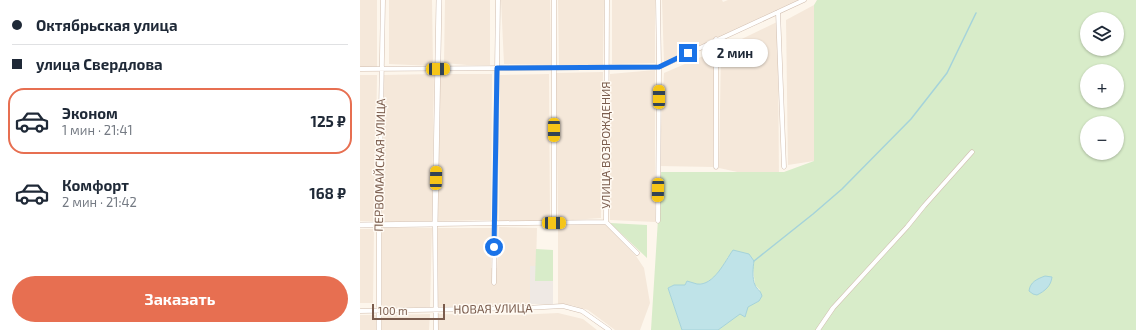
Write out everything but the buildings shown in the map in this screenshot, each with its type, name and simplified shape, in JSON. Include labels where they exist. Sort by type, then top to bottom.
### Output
[{"type":"street","name":"ПЕРВОМАЙСКАЯ УЛИЦА","points":[[379,330],[382,0]]},
{"type":"street","points":[[436,330],[435,224],[439,0]]},
{"type":"street","points":[[494,284],[498,0]]},
{"type":"street","points":[[554,0],[554,223]]},
{"type":"street","name":"УЛИЦА ВОЗРОЖДЕНИЯ","points":[[607,0],[606,222],[637,253]]},
{"type":"street","points":[[658,0],[658,221]]},
{"type":"street","points":[[360,69],[659,67],[716,39],[804,0]]},
{"type":"street","points":[[778,12],[784,167]]},
{"type":"street","points":[[716,39],[716,167]]},
{"type":"street","points":[[818,330],[833,308],[907,227],[972,152]]},
{"type":"street","points":[[360,225],[606,222]]},
{"type":"street","name":"НОВАЯ УЛИЦА","points":[[360,311],[570,307],[582,311],[609,330]]},
{"type":"shaded area","points":[[360,0],[377,0],[377,67],[360,67]]},
{"type":"shaded area","points":[[389,0],[432,0],[433,66],[389,64]]},
{"type":"shaded area","points":[[445,0],[490,0],[490,65],[444,63]]},
{"type":"shaded area","points":[[501,0],[550,0],[551,65],[504,64]]},
{"type":"shaded area","points":[[558,0],[604,0],[603,65],[559,65]]},
{"type":"shaded area","points":[[612,0],[655,0],[655,63],[612,64]]},
{"type":"shaded area","points":[[662,0],[722,0],[723,2],[728,0],[802,0],[664,64]]},
{"type":"shaded area","points":[[814,5],[814,161],[788,165],[786,20]]},
{"type":"shaded area","points":[[777,22],[779,181],[719,168],[721,49]]},
{"type":"shaded area","points":[[715,51],[713,167],[659,166],[664,73]]},
{"type":"shaded area","points":[[655,70],[655,222],[610,220],[610,74]]},
{"type":"shaded area","points":[[603,72],[601,218],[558,221],[556,73]]},
{"type":"shaded area","points":[[434,74],[432,221],[382,222],[384,75]]},
{"type":"shaded area","points":[[440,74],[492,74],[491,220],[438,221]]},
{"type":"shaded area","points":[[549,74],[550,218],[545,221],[499,221],[500,75]]},
{"type":"shaded area","points":[[360,75],[377,75],[375,221],[360,221]]},
{"type":"shaded area","points":[[605,224],[636,256],[644,268],[650,303],[640,330],[615,330],[588,310],[571,305],[558,304],[558,225]]},
{"type":"shaded area","points":[[499,227],[537,228],[536,266],[530,267],[530,304],[437,307],[438,228],[492,228],[491,268],[497,268]]},
{"type":"shaded area","points":[[382,228],[432,228],[430,307],[382,308]]},
{"type":"shaded area","points":[[360,229],[374,229],[373,303],[360,303]]},
{"type":"shaded area","points":[[530,266],[536,266],[536,281],[553,281],[553,304],[530,304]]},
{"type":"shaded area","points":[[558,313],[583,319],[597,330],[437,330],[437,314],[517,315]]},
{"type":"shaded area","points":[[430,314],[429,330],[382,330],[382,315]]},
{"type":"shaded area","points":[[360,315],[376,315],[376,330],[360,330]]},
{"type":"green space","points":[[817,0],[1136,0],[1136,330],[718,330],[740,313],[745,317],[747,307],[759,301],[760,290],[755,285],[753,268],[728,257],[716,275],[707,282],[697,284],[687,281],[685,285],[674,285],[668,288],[682,330],[651,330],[661,172],[784,172],[814,161],[814,5]]},
{"type":"green space","points":[[610,223],[647,225],[647,258]]},
{"type":"green space","points":[[536,249],[553,250],[553,281],[535,281]]},
{"type":"water","points":[[733,250],[749,254],[754,261],[754,282],[762,296],[759,301],[748,307],[745,317],[740,314],[718,330],[682,330],[668,288],[674,285],[685,285],[687,281],[703,284],[709,281],[718,272]]},
{"type":"water","points":[[1045,276],[1052,277],[1049,286],[1045,290],[1037,295],[1029,291],[1032,283]]},
{"type":"waterway","points":[[754,261],[842,189],[911,119],[947,73],[976,13]]},
{"type":"route","points":[[494,247],[497,68],[659,67],[688,53]]}]
